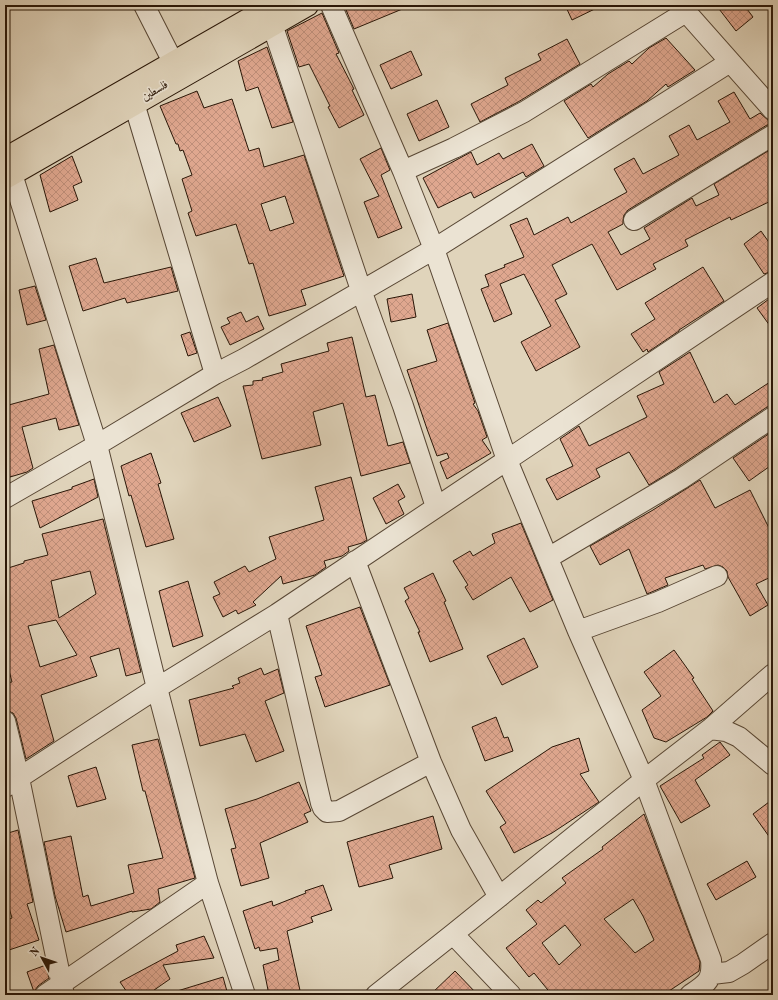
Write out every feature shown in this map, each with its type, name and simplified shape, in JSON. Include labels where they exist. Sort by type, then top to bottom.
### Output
[{"type":"main road","name":"فلسطين","points":[[7,170],[88,120],[173,62],[273,14],[307,5]]},
{"type":"main road","name":"فلسطين","points":[[88,120],[134,103],[273,14]]},
{"type":"street","points":[[144,5],[173,62]]},
{"type":"street","points":[[331,5],[403,171],[434,249],[507,460],[578,631],[644,780],[711,960],[705,987]]},
{"type":"street","points":[[403,171],[454,148],[524,112],[683,8],[773,110]]},
{"type":"street","points":[[273,14],[361,290],[403,406],[436,507]]},
{"type":"street","points":[[5,498],[215,374],[244,359],[434,249],[730,62]]},
{"type":"street","points":[[134,103],[215,374]]},
{"type":"street","points":[[634,220],[773,135]]},
{"type":"street","points":[[7,170],[97,445],[157,688],[208,883],[245,995]]},
{"type":"street","points":[[12,783],[157,688],[277,614],[773,282]]},
{"type":"street","points":[[548,558],[681,479],[773,417]]},
{"type":"street","points":[[355,561],[431,762],[461,830],[499,897]]},
{"type":"street","points":[[578,631],[658,602],[717,576]]},
{"type":"street","points":[[277,614],[321,803],[327,812],[339,811],[431,762]]},
{"type":"street","points":[[376,995],[644,780],[710,729],[773,674]]},
{"type":"street","points":[[5,721],[12,783],[57,991],[208,883]]},
{"type":"street","points":[[710,729],[726,731],[739,737],[773,765]]},
{"type":"street","points":[[453,934],[511,995]]},
{"type":"street","points":[[705,987],[743,964],[773,943]]},
{"type":"building","points":[[344,5],[412,5],[354,29]]},
{"type":"building","points":[[565,5],[603,5],[572,20]]},
{"type":"building","points":[[716,5],[744,5],[753,17],[736,31]]},
{"type":"building","points":[[322,13],[339,53],[336,54],[354,89],[352,90],[364,115],[339,128],[309,64],[299,67],[287,31]]},
{"type":"building","points":[[666,38],[695,70],[668,87],[666,84],[647,101],[588,138],[564,101],[591,84],[593,87],[608,74],[629,61],[632,64],[649,48]]},
{"type":"building","points":[[567,39],[580,64],[518,102],[480,122],[471,104],[508,85],[505,78],[541,60],[538,54]]},
{"type":"building","points":[[267,47],[293,122],[272,128],[258,87],[246,91],[238,61]]},
{"type":"building","points":[[411,51],[422,75],[391,89],[380,65]]},
{"type":"building","points":[[197,91],[204,108],[232,99],[249,151],[259,148],[264,167],[304,155],[344,276],[301,290],[306,305],[269,316],[253,263],[249,264],[236,224],[196,236],[188,213],[192,211],[182,179],[192,175],[183,150],[180,151],[178,144],[176,144],[160,106]],"holes":[[[285,196],[294,223],[270,231],[261,204]]]},
{"type":"building","points":[[734,92],[750,119],[760,113],[769,121],[773,121],[773,124],[767,125],[628,210],[624,215],[623,224],[608,232],[621,255],[650,239],[644,228],[692,198],[696,206],[719,195],[714,184],[773,148],[773,200],[731,220],[730,217],[685,240],[688,246],[653,264],[656,269],[617,290],[592,244],[552,265],[567,294],[555,300],[580,347],[536,371],[521,342],[551,326],[524,274],[500,284],[512,314],[494,322],[481,289],[489,286],[485,275],[524,257],[510,225],[527,218],[534,235],[568,217],[571,223],[627,192],[614,169],[634,158],[643,174],[679,155],[669,136],[689,125],[697,140],[730,122],[718,101]]},
{"type":"building","points":[[437,100],[449,127],[419,141],[407,114]]},
{"type":"building","points":[[532,144],[544,166],[526,177],[523,172],[474,198],[471,192],[438,208],[423,178],[471,152],[477,165],[499,153],[503,159]]},
{"type":"building","points":[[381,148],[390,170],[381,175],[402,228],[378,238],[364,202],[379,196],[360,159]]},
{"type":"building","points":[[72,156],[82,182],[73,186],[78,200],[50,212],[40,175]]},
{"type":"building","points":[[761,231],[773,248],[773,271],[764,274],[744,244]]},
{"type":"building","points":[[96,258],[104,283],[171,267],[178,291],[127,303],[125,298],[83,311],[69,266]]},
{"type":"building","points":[[703,267],[724,301],[648,352],[647,349],[643,352],[631,334],[655,319],[645,303]]},
{"type":"building","points":[[35,286],[46,320],[27,325],[19,290]]},
{"type":"building","points":[[412,294],[416,317],[391,322],[387,299]]},
{"type":"building","points":[[773,296],[773,330],[757,308]]},
{"type":"building","points":[[241,312],[246,322],[258,316],[264,329],[230,345],[221,327],[230,323],[227,318]]},
{"type":"building","points":[[448,323],[475,403],[473,404],[478,411],[487,437],[482,440],[491,453],[447,479],[440,462],[449,458],[447,453],[437,456],[407,370],[437,361],[427,330]]},
{"type":"building","points":[[190,332],[197,353],[188,356],[181,335]]},
{"type":"building","points":[[352,337],[366,397],[375,395],[388,446],[403,442],[410,463],[361,476],[343,403],[313,412],[321,445],[262,459],[243,386],[253,385],[253,381],[263,380],[262,378],[283,372],[281,364],[329,351],[327,343]]},
{"type":"building","points":[[54,345],[79,425],[59,430],[56,418],[22,427],[33,468],[27,472],[10,477],[5,457],[5,406],[49,394],[39,349]]},
{"type":"building","points":[[690,352],[714,403],[727,394],[735,405],[773,380],[773,406],[767,407],[649,485],[629,452],[596,469],[600,477],[557,500],[546,479],[573,466],[560,439],[579,426],[589,446],[647,417],[637,396],[664,384],[659,372]]},
{"type":"building","points":[[218,397],[231,426],[194,442],[181,413]]},
{"type":"building","points":[[773,431],[773,464],[749,481],[733,458]]},
{"type":"building","points":[[151,453],[161,483],[158,484],[174,539],[146,547],[131,495],[129,496],[121,466]]},
{"type":"building","points":[[351,477],[367,540],[348,547],[349,551],[342,556],[324,561],[326,567],[315,575],[283,584],[281,576],[253,602],[256,605],[238,614],[236,610],[223,617],[213,597],[220,594],[214,582],[245,566],[249,572],[276,559],[269,537],[324,520],[315,487]]},
{"type":"building","points":[[94,479],[98,497],[40,528],[32,501],[72,489],[72,487]]},
{"type":"building","points":[[700,480],[715,508],[750,490],[773,536],[773,576],[756,584],[768,605],[750,616],[728,577],[727,571],[723,567],[718,565],[705,569],[703,565],[665,578],[668,585],[647,594],[629,549],[600,565],[590,546],[653,510]]},
{"type":"building","points":[[398,484],[405,497],[398,501],[404,514],[386,524],[373,498]]},
{"type":"building","points":[[103,519],[141,672],[126,676],[119,648],[90,657],[97,676],[41,695],[54,741],[26,759],[16,718],[13,713],[5,710],[5,683],[12,682],[5,655],[5,569],[24,563],[24,561],[48,555],[42,534]],"holes":[[[90,571],[96,594],[59,618],[51,581]],[[56,620],[77,655],[40,667],[28,626]]]},
{"type":"building","points":[[521,523],[553,600],[530,612],[511,577],[473,600],[465,587],[468,585],[453,561],[470,551],[473,556],[495,543],[492,534]]},
{"type":"building","points":[[433,573],[446,601],[444,602],[463,649],[430,662],[418,632],[420,632],[405,601],[409,598],[404,588]]},
{"type":"building","points":[[188,581],[203,636],[173,647],[159,591]]},
{"type":"building","points":[[360,607],[390,685],[325,707],[315,677],[322,675],[306,626]]},
{"type":"building","points":[[524,638],[538,667],[502,685],[487,656]]},
{"type":"building","points":[[674,650],[694,678],[692,679],[713,711],[707,717],[666,742],[654,738],[642,710],[661,696],[644,672]]},
{"type":"building","points":[[261,668],[264,675],[278,669],[284,693],[265,701],[284,751],[256,762],[245,734],[200,746],[189,700],[234,688],[232,686],[240,683],[238,678]]},
{"type":"building","points":[[496,717],[504,738],[508,737],[513,751],[485,761],[472,727]]},
{"type":"building","points":[[579,738],[589,771],[580,774],[599,802],[552,833],[514,853],[500,827],[506,823],[486,791],[552,747]]},
{"type":"building","points":[[158,739],[195,878],[158,889],[160,902],[151,909],[132,911],[66,932],[55,896],[44,842],[71,836],[83,897],[88,895],[91,906],[134,893],[128,865],[163,858],[145,791],[143,791],[132,745]]},
{"type":"building","points":[[720,742],[730,755],[695,780],[710,806],[681,823],[660,786],[704,758],[702,755]]},
{"type":"building","points":[[96,767],[106,799],[77,807],[68,776]]},
{"type":"building","points":[[299,782],[311,811],[304,814],[308,822],[260,843],[269,878],[241,886],[231,849],[236,848],[225,809],[257,799]]},
{"type":"building","points":[[773,799],[773,842],[753,814]]},
{"type":"building","points":[[644,814],[700,962],[699,971],[669,991],[672,995],[552,995],[534,973],[529,977],[506,948],[537,924],[526,910],[538,900],[541,903],[566,883],[562,878],[603,849],[602,847]],"holes":[[[633,899],[654,940],[635,953],[604,919]],[[565,925],[581,945],[559,965],[542,943]]]},
{"type":"building","points":[[433,816],[442,849],[389,865],[393,878],[359,887],[347,842]]},
{"type":"building","points":[[18,830],[33,902],[27,904],[39,940],[9,950],[5,938],[5,921],[12,918],[5,894],[5,834]]},
{"type":"building","points":[[747,861],[756,877],[716,900],[707,884]]},
{"type":"building","points":[[323,885],[332,910],[311,917],[313,922],[287,931],[301,995],[269,995],[263,965],[279,960],[277,948],[260,951],[259,947],[255,949],[243,911],[272,901],[273,906],[306,893],[305,891]]},
{"type":"building","points":[[204,936],[214,958],[163,965],[170,979],[147,995],[129,995],[120,982],[178,951],[176,945]]},
{"type":"building","points":[[46,965],[49,978],[38,986],[34,992],[27,972]]},
{"type":"building","points":[[455,971],[478,995],[430,995]]},
{"type":"building","points":[[223,977],[228,995],[175,995],[174,992]]}]
